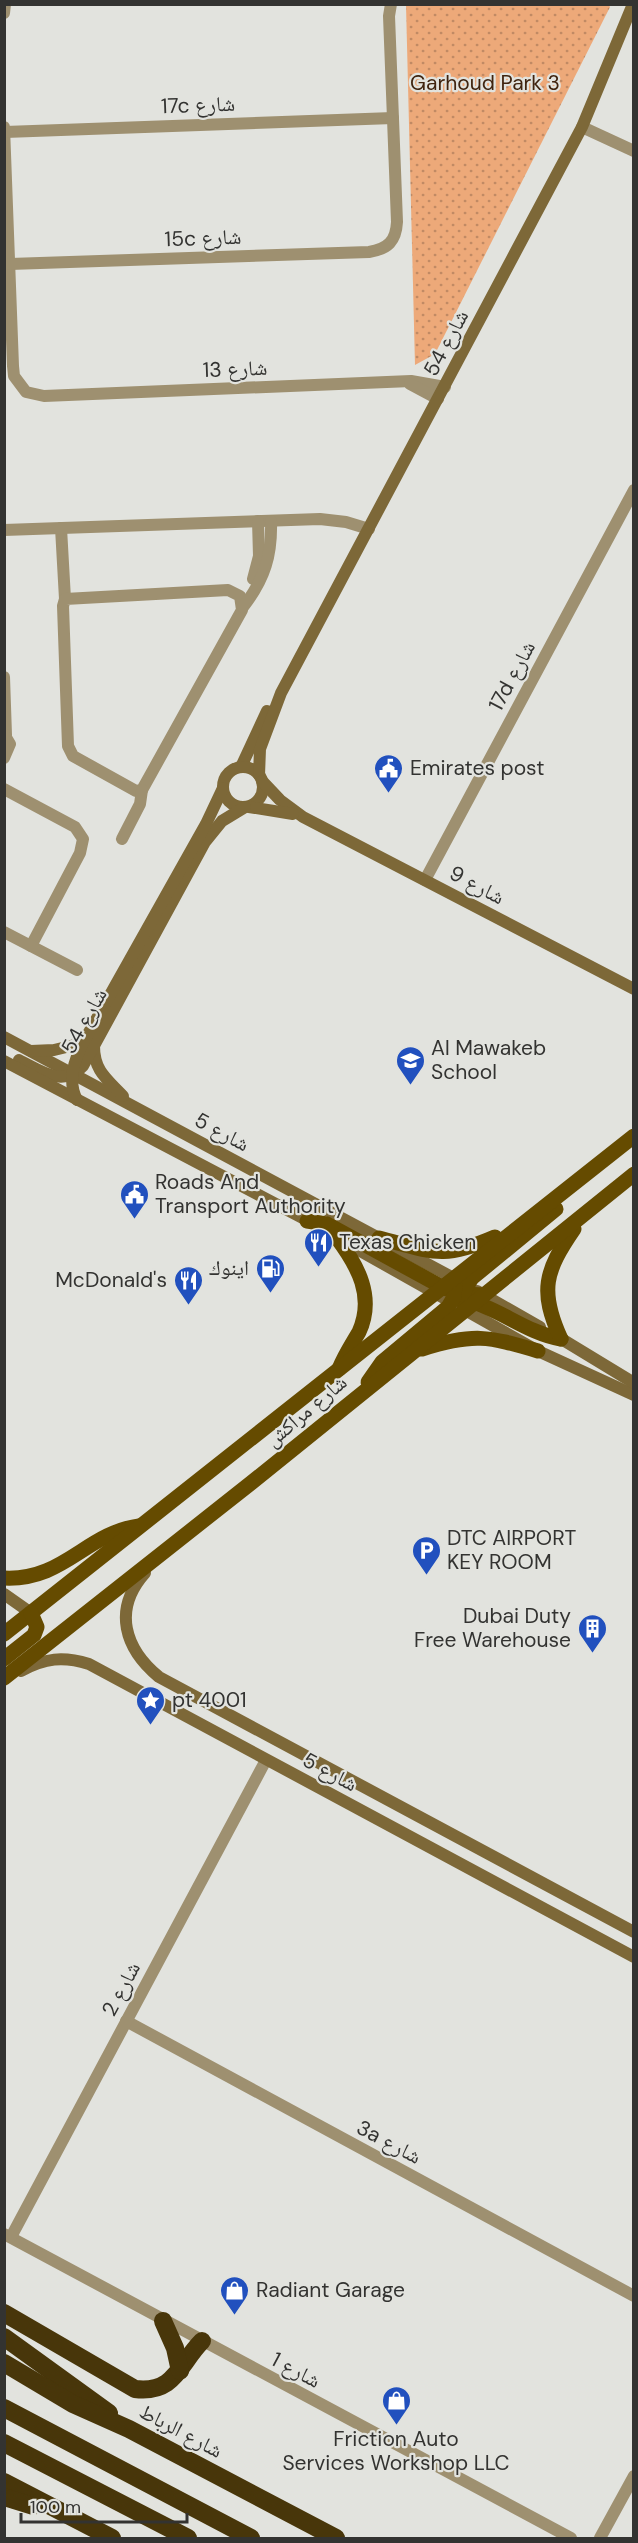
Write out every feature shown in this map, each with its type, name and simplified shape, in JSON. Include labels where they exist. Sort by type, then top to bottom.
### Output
[{"type":"highway","points":[[4,2313],[135,2388],[160,2387],[180,2371],[201,2341]]},
{"type":"highway","points":[[163,2321],[175,2348],[180,2371]]},
{"type":"highway","points":[[4,2337],[87,2394],[129,2429]]},
{"type":"highway","name":"شارع الرباط","points":[[4,2362],[73,2404],[129,2429],[336,2538]]},
{"type":"highway","points":[[4,2408],[251,2538]]},
{"type":"highway","points":[[4,2443],[188,2538]]},
{"type":"highway","points":[[4,2482],[112,2538]]},
{"type":"highway","points":[[4,2498],[72,2518]]},
{"type":"main road","name":"شارع مراكش","points":[[4,1679],[251,1484],[411,1353],[512,1230],[633,1136]]},
{"type":"main road","name":"شارع مراكش","points":[[4,1634],[338,1372],[584,1215],[633,1174]]},
{"type":"main road","points":[[364,1390],[382,1362],[554,1210],[574,1182]]},
{"type":"main road","points":[[561,1339],[547,1299],[549,1273],[554,1259],[584,1215]]},
{"type":"main road","points":[[307,1221],[327,1224],[459,1295],[540,1334],[561,1339]]},
{"type":"main road","points":[[380,1238],[430,1251],[452,1252],[471,1248],[512,1230]]},
{"type":"main road","points":[[337,1238],[355,1263],[365,1297],[359,1331],[338,1372]]},
{"type":"main road","points":[[411,1353],[472,1337],[501,1340],[538,1351]]},
{"type":"main road","points":[[4,1578],[21,1578],[51,1570],[113,1532],[142,1525]]},
{"type":"main road","points":[[4,1659],[33,1635],[37,1627],[31,1613]]},
{"type":"street","points":[[4,13],[5,4]]},
{"type":"street","name":"شارع 54","points":[[260,778],[260,749],[281,693],[582,127],[633,4]]},
{"type":"street","points":[[389,8],[393,118]]},
{"type":"street","name":"17c شارع","points":[[5,132],[393,118]]},
{"type":"street","name":"15c شارع","points":[[10,264],[369,252],[387,246],[394,239],[397,222],[393,118]]},
{"type":"street","points":[[4,127],[10,264]]},
{"type":"street","points":[[582,127],[633,151]]},
{"type":"street","name":"شارع 13","points":[[10,264],[15,376],[26,392],[44,396],[423,381],[445,387]]},
{"type":"street","points":[[400,382],[420,388],[438,399]]},
{"type":"street","name":"17d شارع","points":[[425,880],[633,490]]},
{"type":"street","points":[[4,530],[320,519],[342,516],[371,525]]},
{"type":"street","points":[[65,599],[236,592],[249,586],[254,578],[264,521]]},
{"type":"street","points":[[122,839],[140,804],[142,790],[269,561],[272,544],[264,521]]},
{"type":"street","points":[[61,528],[69,750],[76,758],[133,790],[142,790]]},
{"type":"street","points":[[236,592],[243,606]]},
{"type":"street","points":[[4,677],[5,734],[10,749],[4,758]]},
{"type":"street","name":"شارع 54","points":[[241,768],[269,708],[281,693]]},
{"type":"street","points":[[241,768],[251,769],[260,778],[259,799],[247,807],[228,801],[223,788],[230,772],[241,768]]},
{"type":"street","name":"شارع 9","points":[[260,778],[280,800],[303,817],[633,989]]},
{"type":"street","name":"شارع 54","points":[[73,1075],[223,788]]},
{"type":"street","points":[[4,789],[75,827],[83,839],[80,853],[31,946]]},
{"type":"street","name":"شارع 54","points":[[88,1044],[205,842],[222,821],[247,807]]},
{"type":"street","name":"شارع 9","points":[[247,807],[275,809],[303,817]]},
{"type":"street","points":[[4,932],[77,970]]},
{"type":"street","name":"شارع 5","points":[[4,1037],[380,1238],[459,1295]]},
{"type":"street","points":[[30,1051],[54,1050],[88,1044],[102,1076],[128,1104]]},
{"type":"street","points":[[4,1053],[53,1077],[64,1078],[73,1075],[74,1094],[77,1100]]},
{"type":"street","name":"شارع 5","points":[[4,1061],[337,1238],[459,1295]]},
{"type":"street","points":[[459,1295],[538,1351],[633,1395]]},
{"type":"street","points":[[561,1339],[633,1383]]},
{"type":"street","name":"شارع 5","points":[[166,1549],[136,1583],[129,1600],[128,1635],[134,1651],[145,1666],[159,1677],[633,1932]]},
{"type":"street","points":[[4,1594],[31,1613]]},
{"type":"street","name":"شارع 5","points":[[4,1679],[39,1661],[64,1658],[89,1664],[633,1957]]},
{"type":"street","name":"شارع 2","points":[[8,2235],[266,1760]]},
{"type":"street","points":[[344,1802],[347,1790],[357,1784]]},
{"type":"street","name":"3a شارع","points":[[126,2021],[633,2296]]},
{"type":"street","name":"شارع 1","points":[[8,2235],[163,2321],[571,2538]]},
{"type":"street","points":[[600,2538],[633,2476]]},
{"type":"green space","name":"Garhoud Park 3","points":[[608,4],[610,7],[435,354],[415,365],[406,5]]},
{"type":"place","name":"Emirates post","points":[[389,794]]},
{"type":"place","name":"Al Mawakeb School","points":[[410,1086]]},
{"type":"place","name":"Roads And Transport Authority","points":[[134,1220]]},
{"type":"place","name":"Texas Chicken","points":[[318,1268]]},
{"type":"place","name":"اينوك","points":[[270,1294]]},
{"type":"place","name":"McDonald's","points":[[188,1306]]},
{"type":"place","name":"DTC AIRPORT KEY ROOM","points":[[426,1576]]},
{"type":"place","name":"Dubai Duty Free Warehouse","points":[[592,1654]]},
{"type":"place","name":"pt 4001","points":[[151,1726]]},
{"type":"place","name":"Radiant Garage","points":[[235,2316]]},
{"type":"place","name":"Friction Auto Services Workshop LLC","points":[[396,2426]]}]
